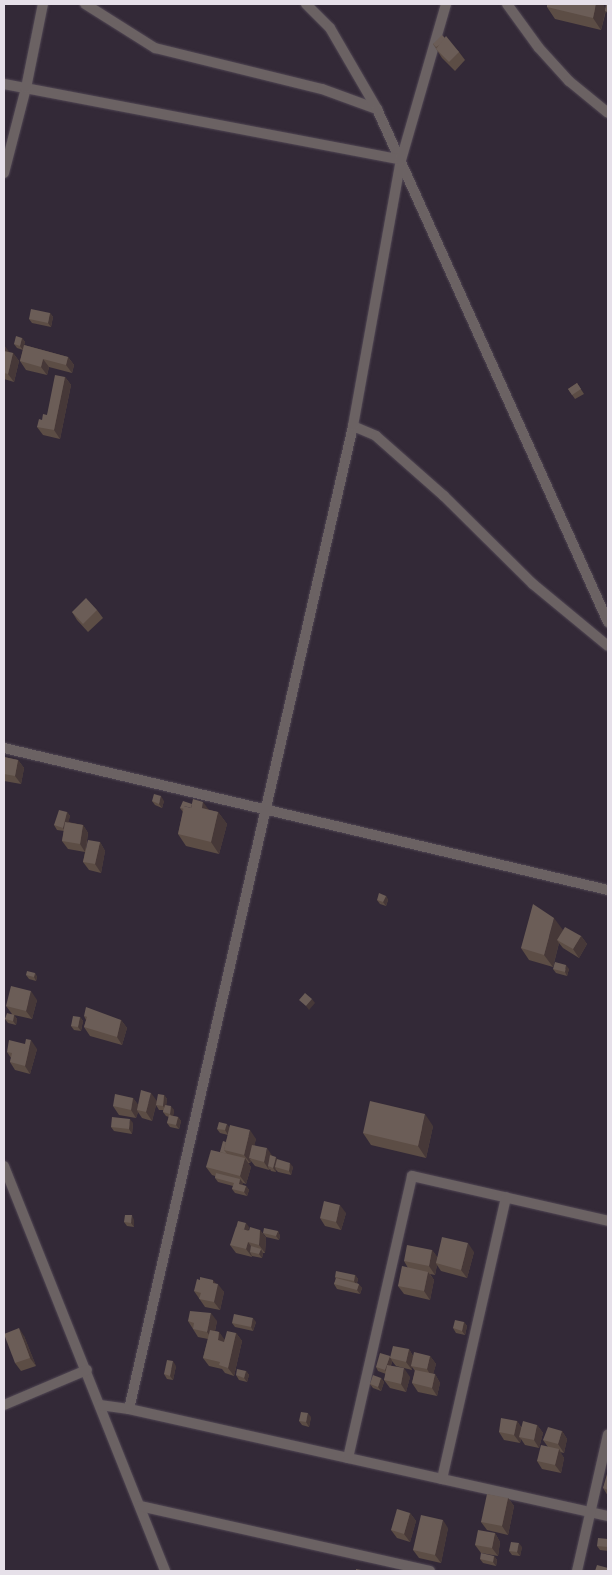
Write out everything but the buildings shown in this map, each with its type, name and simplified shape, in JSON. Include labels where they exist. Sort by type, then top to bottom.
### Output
[{"type":"street","points":[[4,173],[26,88],[43,4]]},
{"type":"street","points":[[85,4],[155,48],[322,89],[377,109]]},
{"type":"street","points":[[306,4],[330,28],[377,109],[608,622]]},
{"type":"street","points":[[129,1409],[353,426],[401,160],[446,4]]},
{"type":"street","points":[[507,4],[539,48],[563,74],[608,113]]},
{"type":"street","points":[[4,84],[401,160]]},
{"type":"street","points":[[353,426],[376,436],[444,496],[533,584],[608,646]]},
{"type":"street","points":[[4,748],[608,890]]},
{"type":"street","points":[[4,1166],[87,1370],[165,1571]]},
{"type":"street","points":[[348,1458],[412,1176],[608,1221]]},
{"type":"street","points":[[442,1479],[506,1197]]},
{"type":"street","points":[[4,1405],[87,1370]]},
{"type":"street","points":[[100,1404],[608,1516]]},
{"type":"street","points":[[577,1571],[608,1434]]},
{"type":"street","points":[[140,1506],[430,1571]]}]
